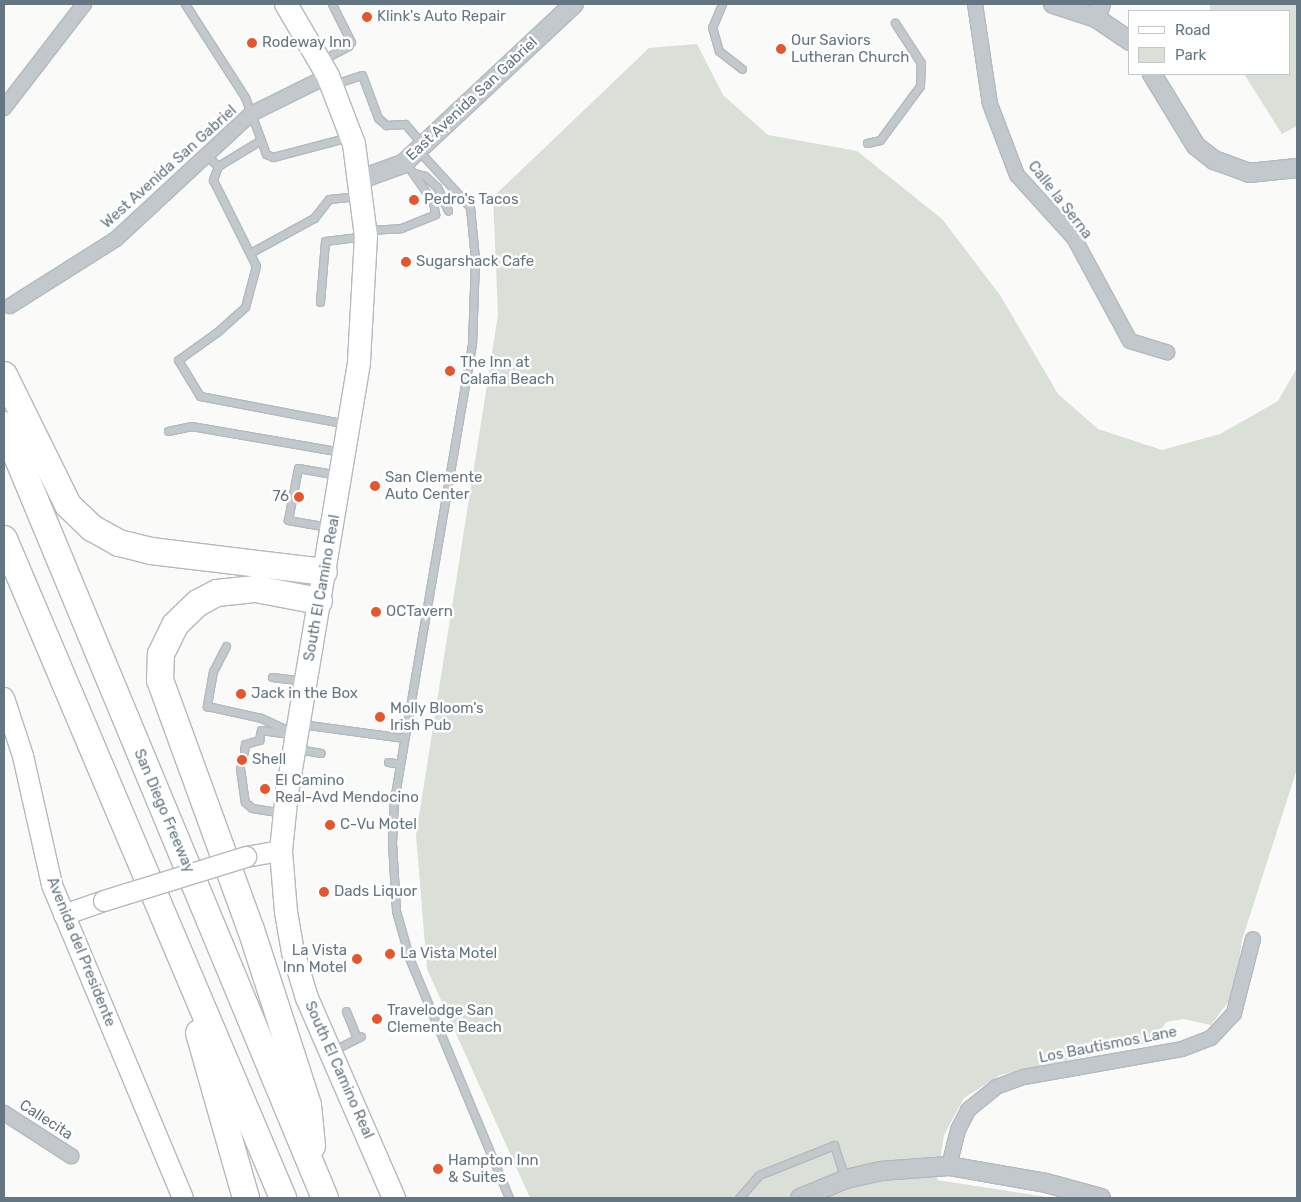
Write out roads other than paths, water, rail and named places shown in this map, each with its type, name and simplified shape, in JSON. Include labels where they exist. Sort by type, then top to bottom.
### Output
[{"type":"highway","points":[[4,375],[68,505],[92,528],[120,543],[152,551],[324,572]]},
{"type":"highway","name":"San Diego Freeway","points":[[4,425],[325,1198]]},
{"type":"highway","points":[[4,539],[165,914],[283,1198]]},
{"type":"highway","points":[[315,1174],[308,1105],[251,930],[160,680],[161,654],[174,625],[198,603],[217,593],[256,589],[319,601]]},
{"type":"highway","points":[[165,914],[246,1198]]},
{"type":"main road","name":"South El Camino Real","points":[[286,4],[327,74],[351,137],[362,187],[366,233],[361,341],[345,453],[297,736],[281,851],[293,952],[307,998],[394,1198]]},
{"type":"main road","name":"Avenida del Presidente","points":[[4,698],[23,756],[52,885],[183,1198]]},
{"type":"main road","points":[[64,915],[246,856],[281,851]]},
{"type":"street","points":[[4,108],[84,4]]},
{"type":"street","name":"East Avenida San Gabriel","points":[[362,187],[386,172],[415,158],[574,4]]},
{"type":"street","name":"Calle la Serna","points":[[975,4],[990,104],[1017,175],[1074,238],[1130,341],[1167,352]]},
{"type":"street","points":[[1053,4],[1099,11],[1128,39]]},
{"type":"street","name":"West Avenida San Gabriel","points":[[10,306],[116,239],[251,114],[327,74]]},
{"type":"street","points":[[1153,75],[1192,140],[1214,160],[1249,173],[1297,168]]},
{"type":"street","name":"Los Bautismos Lane","points":[[949,1166],[958,1130],[968,1110],[996,1087],[1024,1077],[1182,1049],[1211,1038],[1234,1013],[1253,939]]},
{"type":"street","name":"Callecita","points":[[4,1113],[71,1156]]},
{"type":"street","points":[[800,1198],[846,1179],[880,1171],[949,1166],[1046,1183],[1101,1198]]},
{"type":"lane","points":[[186,4],[245,97],[266,154],[273,157],[351,137]]},
{"type":"lane","points":[[327,74],[351,42],[332,4]]},
{"type":"lane","points":[[722,4],[712,26],[717,43],[720,51],[742,69]]},
{"type":"lane","points":[[867,144],[880,140],[920,86],[921,63],[895,23]]},
{"type":"lane","points":[[327,74],[362,75],[378,118],[386,125],[405,124],[415,158],[425,176],[437,187],[448,211]]},
{"type":"lane","points":[[261,140],[218,166],[213,180],[256,266],[244,307],[217,332],[178,360],[200,396],[349,424]]},
{"type":"lane","points":[[206,154],[218,166]]},
{"type":"lane","points":[[320,302],[325,241],[401,228],[435,214],[432,202],[416,182],[415,158]]},
{"type":"lane","points":[[415,158],[470,207],[475,259],[472,344],[394,799],[392,843],[396,911],[410,960],[509,1198]]},
{"type":"lane","points":[[250,252],[314,218],[329,199],[362,187]]},
{"type":"lane","points":[[168,430],[191,426],[345,453]]},
{"type":"lane","points":[[332,528],[288,520],[298,468],[341,476]]},
{"type":"lane","points":[[226,646],[213,671],[207,706],[261,718],[297,736],[320,753]]},
{"type":"lane","points":[[272,677],[306,682]]},
{"type":"lane","points":[[244,752],[245,744],[259,740],[261,730],[297,736],[344,729],[404,738]]},
{"type":"lane","points":[[388,762],[400,764]]},
{"type":"lane","points":[[240,768],[244,802],[252,808],[285,814]]},
{"type":"lane","points":[[331,1052],[359,1037],[346,1011]]},
{"type":"lane","points":[[739,1198],[759,1175],[834,1145],[846,1179]]},
{"type":"place","name":"Klink's Auto Repair","points":[[367,17]]},
{"type":"place","name":"Rodeway Inn","points":[[252,43]]},
{"type":"place","name":"Our Saviors Lutheran Church","points":[[781,49]]},
{"type":"place","name":"Pedro's Tacos","points":[[414,200]]},
{"type":"place","name":"Sugarshack Cafe","points":[[406,262]]},
{"type":"place","name":"The Inn at Calafia Beach","points":[[450,371]]},
{"type":"place","name":"San Clemente Auto Center","points":[[375,486]]},
{"type":"place","name":"76","points":[[299,497]]},
{"type":"place","name":"OCTavern","points":[[376,612]]},
{"type":"place","name":"Jack in the Box","points":[[241,694]]},
{"type":"place","name":"Molly Bloom's Irish Pub","points":[[380,717]]},
{"type":"place","name":"Shell","points":[[242,760]]},
{"type":"place","name":"El Camino Real-Avd Mendocino","points":[[265,789]]},
{"type":"place","name":"C-Vu Motel","points":[[330,825]]},
{"type":"place","name":"Dads Liquor","points":[[324,892]]},
{"type":"place","name":"La Vista Motel","points":[[390,954]]},
{"type":"place","name":"La Vista Inn Motel","points":[[357,959]]},
{"type":"place","name":"Travelodge San Clemente Beach","points":[[377,1019]]},
{"type":"place","name":"Hampton Inn & Suites","points":[[438,1169]]}]
